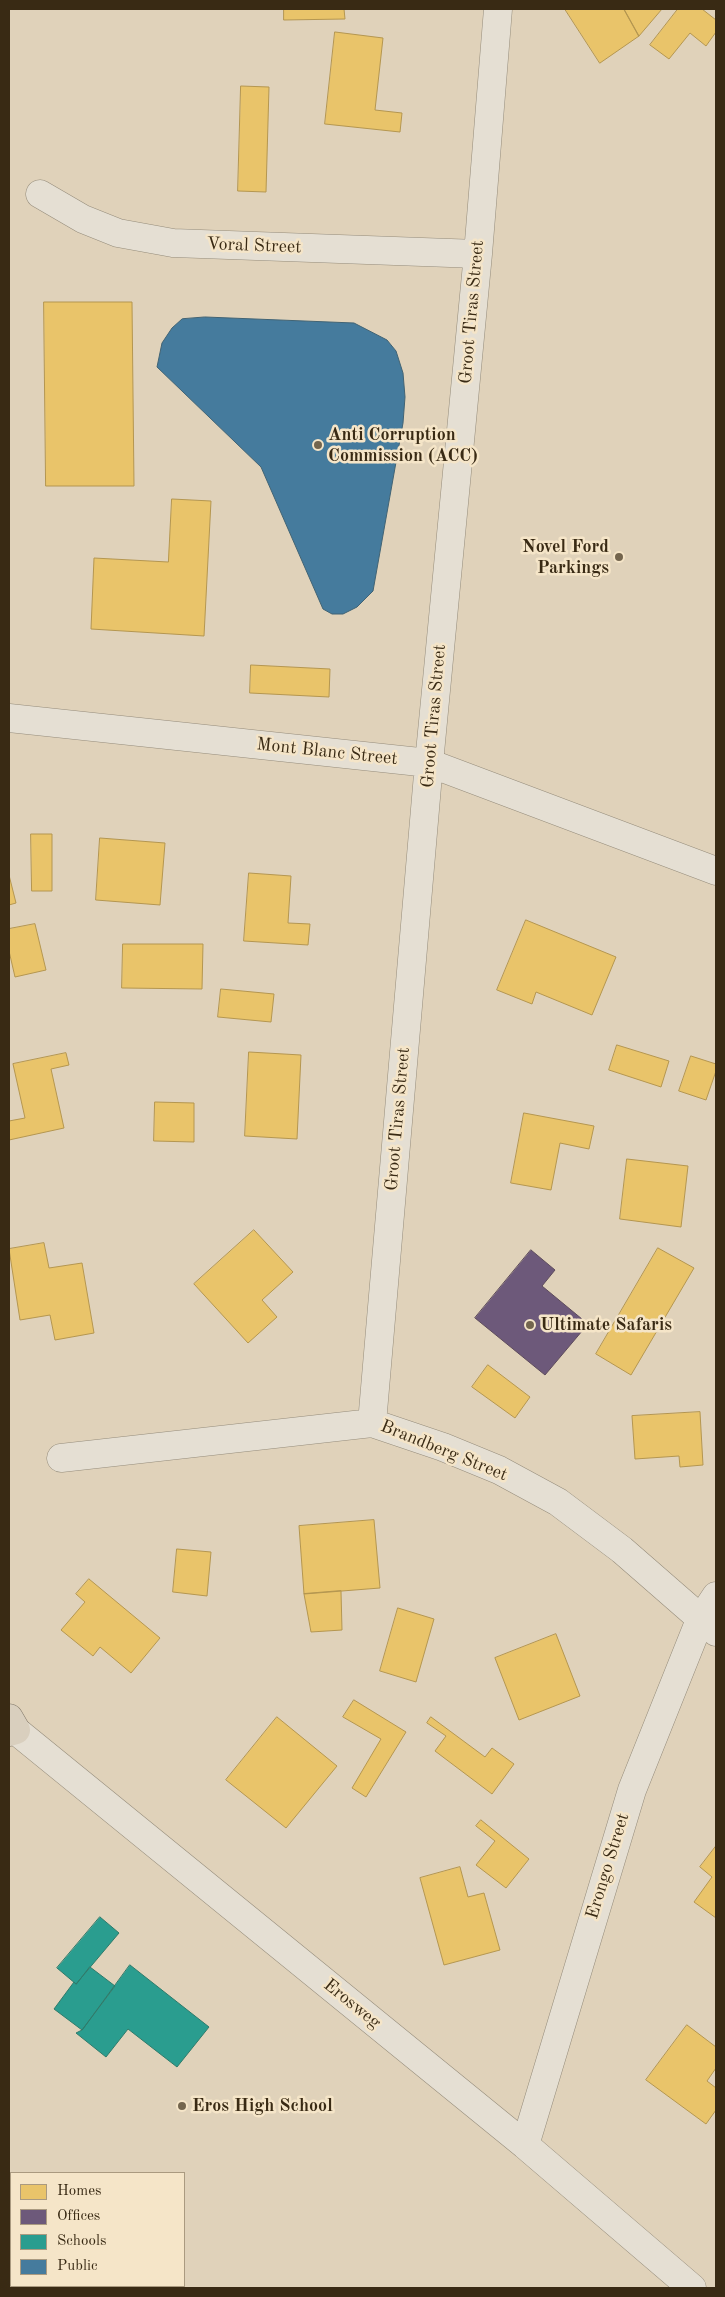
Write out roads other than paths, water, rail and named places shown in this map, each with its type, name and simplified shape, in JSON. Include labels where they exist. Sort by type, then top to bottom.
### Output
[{"type":"street","name":"Groot Tiras Street","points":[[372,1423],[429,763],[478,254],[498,9]]},
{"type":"street","name":"Voral Street","points":[[40,194],[84,220],[118,233],[173,243],[478,254]]},
{"type":"street","name":"Mont Blanc Street","points":[[9,718],[429,763],[716,870]]},
{"type":"street","name":"Brandberg Street","points":[[61,1458],[372,1423],[443,1446],[499,1470],[558,1502],[622,1550],[708,1626]]},
{"type":"street","name":"Erongo Street","points":[[525,2145],[632,1790],[708,1626],[716,1596]]},
{"type":"street","name":"Erosweg","points":[[11,1726],[525,2145],[692,2288]]},
{"type":"place","name":"Anti Corruption Commission (ACC)","points":[[318,445]]},
{"type":"place","name":"Novel Ford Parkings","points":[[619,557]]},
{"type":"place","name":"Ultimate Safaris","points":[[530,1325]]},
{"type":"place","name":"Eros High School","points":[[182,2106]]}]
